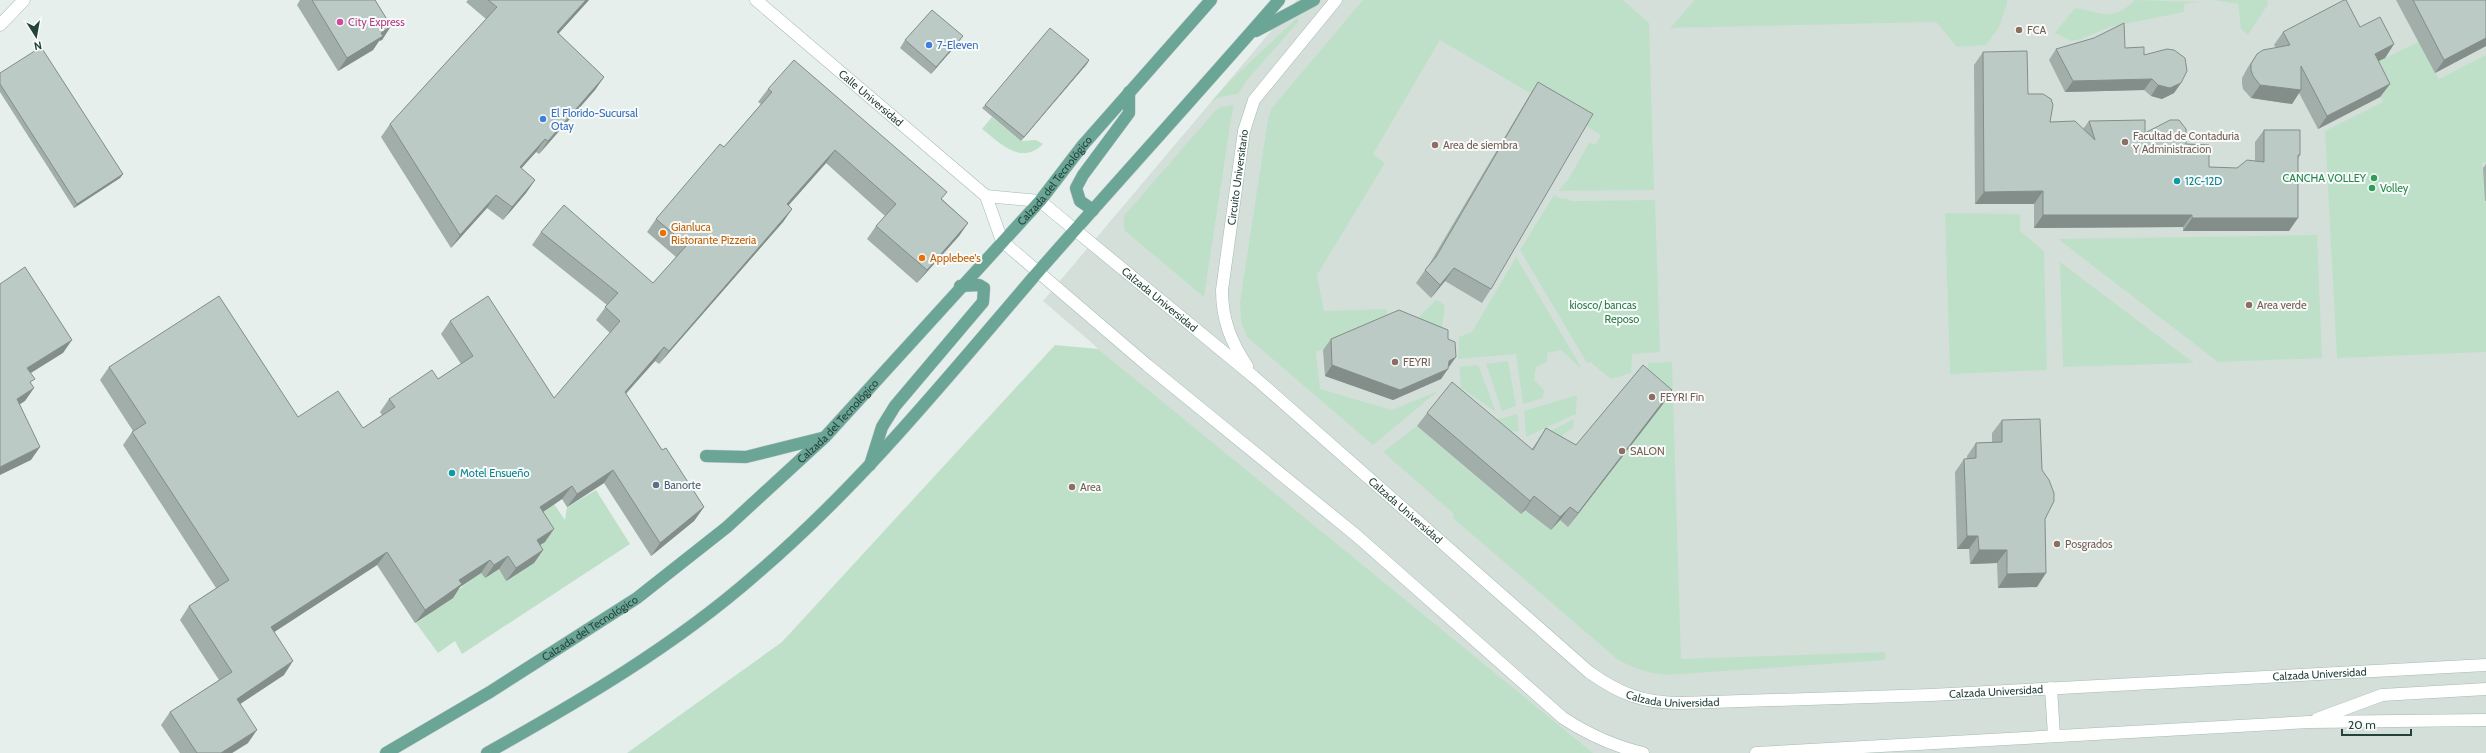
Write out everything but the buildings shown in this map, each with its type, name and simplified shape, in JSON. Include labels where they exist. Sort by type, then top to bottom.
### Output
[{"type":"main road","points":[[0,25],[24,0]]},
{"type":"main road","name":"Calle Universidad","points":[[756,0],[986,196],[1002,241]]},
{"type":"main road","name":"Calzada del Tecnológico","points":[[386,753],[490,692],[637,598],[727,527],[825,437],[960,286],[1040,201],[1083,145],[1211,0]]},
{"type":"main road","points":[[487,753],[613,679],[699,620],[759,572],[829,508],[898,436],[1038,272],[1279,0]]},
{"type":"main road","points":[[1249,34],[1314,0]]},
{"type":"main road","name":"Circuito Universitario","points":[[1254,377],[1234,347],[1225,324],[1222,308],[1222,290],[1244,131],[1254,100],[1336,0]]},
{"type":"main road","points":[[1093,210],[1080,200],[1076,188],[1083,175],[1129,112],[1129,92]]},
{"type":"main road","points":[[986,196],[1040,201]]},
{"type":"main road","name":"Calzada Universidad","points":[[1040,201],[1254,377],[1589,672],[1608,686],[1631,697],[1656,703],[1681,703],[1931,695],[2486,664]]},
{"type":"main road","points":[[1002,241],[1147,365],[1357,536],[1563,718],[1588,734],[1618,747],[1643,753]]},
{"type":"main road","points":[[869,466],[882,427],[895,406],[983,302],[985,295],[984,288],[979,285],[960,286]]},
{"type":"main road","points":[[706,456],[746,457],[825,437]]},
{"type":"main road","points":[[2051,688],[2054,736]]},
{"type":"main road","points":[[2309,722],[2382,695],[2486,689]]},
{"type":"main road","points":[[1756,753],[2309,722],[2486,720]]},
{"type":"shaded area","points":[[1297,0],[2486,0],[2486,753],[1309,753],[1202,451],[1092,343],[1043,301]]},
{"type":"green space","points":[[1363,0],[1623,0],[1649,23],[1654,190],[1558,191],[1568,180],[1589,143],[1596,144],[1601,135],[1440,40],[1373,154],[1385,163],[1317,275],[1324,311],[1386,309],[1389,323],[1316,352],[1320,389],[1392,410],[1438,391],[1373,445],[1247,337],[1241,322],[1240,302],[1268,119],[1271,109]]},
{"type":"green space","points":[[1695,0],[2007,0],[2007,4],[1999,27],[1986,45],[1957,47],[1936,22],[1670,28]]},
{"type":"green space","points":[[2135,0],[2199,2],[2184,4],[2184,12],[2110,27],[2081,39],[2071,41],[2055,33],[2075,8],[2113,14],[2120,12]]},
{"type":"green space","points":[[2213,0],[2267,0],[2268,4],[2248,35],[2241,29],[2238,4]]},
{"type":"green space","points":[[1297,18],[1299,21],[1248,79],[1238,94],[1220,97],[1212,101],[1228,83]]},
{"type":"green space","points":[[2418,42],[2439,79],[2486,55],[2486,162],[2482,163],[2486,201],[2486,352],[2337,358],[2325,131],[2383,102],[2365,68]]},
{"type":"green space","points":[[1234,105],[1204,297],[1124,230],[1124,216],[1215,111],[1221,107]]},
{"type":"green space","points":[[992,117],[1021,141],[1036,140],[1043,144],[1035,150],[1027,153],[1019,153],[1003,146],[982,129]]},
{"type":"green space","points":[[1554,195],[1561,199],[1567,198],[1571,201],[1655,200],[1660,352],[1632,354],[1631,373],[1611,379],[1590,362],[1587,363],[1520,250]]},
{"type":"green space","points":[[1945,213],[2020,214],[2020,231],[2044,251],[2047,370],[1950,374]]},
{"type":"green space","points":[[2317,235],[2322,358],[2218,362],[2058,239]]},
{"type":"green space","points":[[1516,257],[1581,367],[1579,367],[1561,350],[1547,353],[1547,362],[1536,367],[1534,380],[1544,390],[1543,398],[1523,404],[1516,354],[1458,359],[1459,337],[1472,332]]},
{"type":"green space","points":[[2060,262],[2194,363],[2063,367]]},
{"type":"green space","points":[[1436,300],[1445,305],[1441,334],[1413,323]]},
{"type":"green space","points":[[1055,345],[1098,349],[1593,753],[627,753],[782,642]]},
{"type":"green space","points":[[1508,361],[1516,406],[1502,411],[1486,364]]},
{"type":"green space","points":[[1672,362],[1681,659],[1885,652],[1885,660],[1666,675],[1653,673],[1635,667],[1617,659],[1453,518],[1454,514],[1383,452],[1417,426],[1520,514],[1525,510],[1551,530],[1560,520],[1569,527],[1648,374],[1648,363]]},
{"type":"green space","points":[[1478,365],[1496,412],[1461,388],[1459,367]]},
{"type":"green space","points":[[1577,395],[1576,414],[1526,437],[1524,411]]},
{"type":"green space","points":[[1517,414],[1519,431],[1488,433],[1478,425]]},
{"type":"green space","points":[[1574,419],[1573,428],[1548,445],[1537,438]]},
{"type":"green space","points":[[596,490],[630,544],[462,654],[455,641],[438,653],[416,623],[481,573],[485,578],[499,569],[530,520],[554,504],[565,520],[567,507]]},
{"type":"place","name":"City Express","points":[[340,22]]},
{"type":"place","name":"FCA","points":[[2019,30]]},
{"type":"place","name":"7-Eleven","points":[[929,45]]},
{"type":"place","name":"El Florido-Sucursal Otay","points":[[543,119]]},
{"type":"place","name":"Facultad de Contaduria Y Administracion","points":[[2125,142]]},
{"type":"place","name":"Area de siembra","points":[[1435,145]]},
{"type":"place","name":"CANCHA VOLLEY","points":[[2374,178]]},
{"type":"place","name":"12C-12D","points":[[2177,181]]},
{"type":"place","name":"Volley","points":[[2372,188]]},
{"type":"place","name":"Gianluca Ristorante Pizzeria","points":[[663,233]]},
{"type":"place","name":"Applebee's","points":[[922,258]]},
{"type":"place","name":"Area verde","points":[[2249,305]]},
{"type":"place","name":"FEYRI","points":[[1395,362]]},
{"type":"place","name":"FEYRI Fin","points":[[1652,397]]},
{"type":"place","name":"SALON","points":[[1622,451]]},
{"type":"place","name":"Motel Ensueño","points":[[452,473]]},
{"type":"place","name":"Banorte","points":[[656,485]]},
{"type":"place","name":"Area","points":[[1072,487]]},
{"type":"place","name":"Posgrados","points":[[2057,544]]},
{"type":"park label","name":"kiosco/ bancas","points":[[1603,305]]},
{"type":"park label","name":"Reposo","points":[[1622,319]]}]
